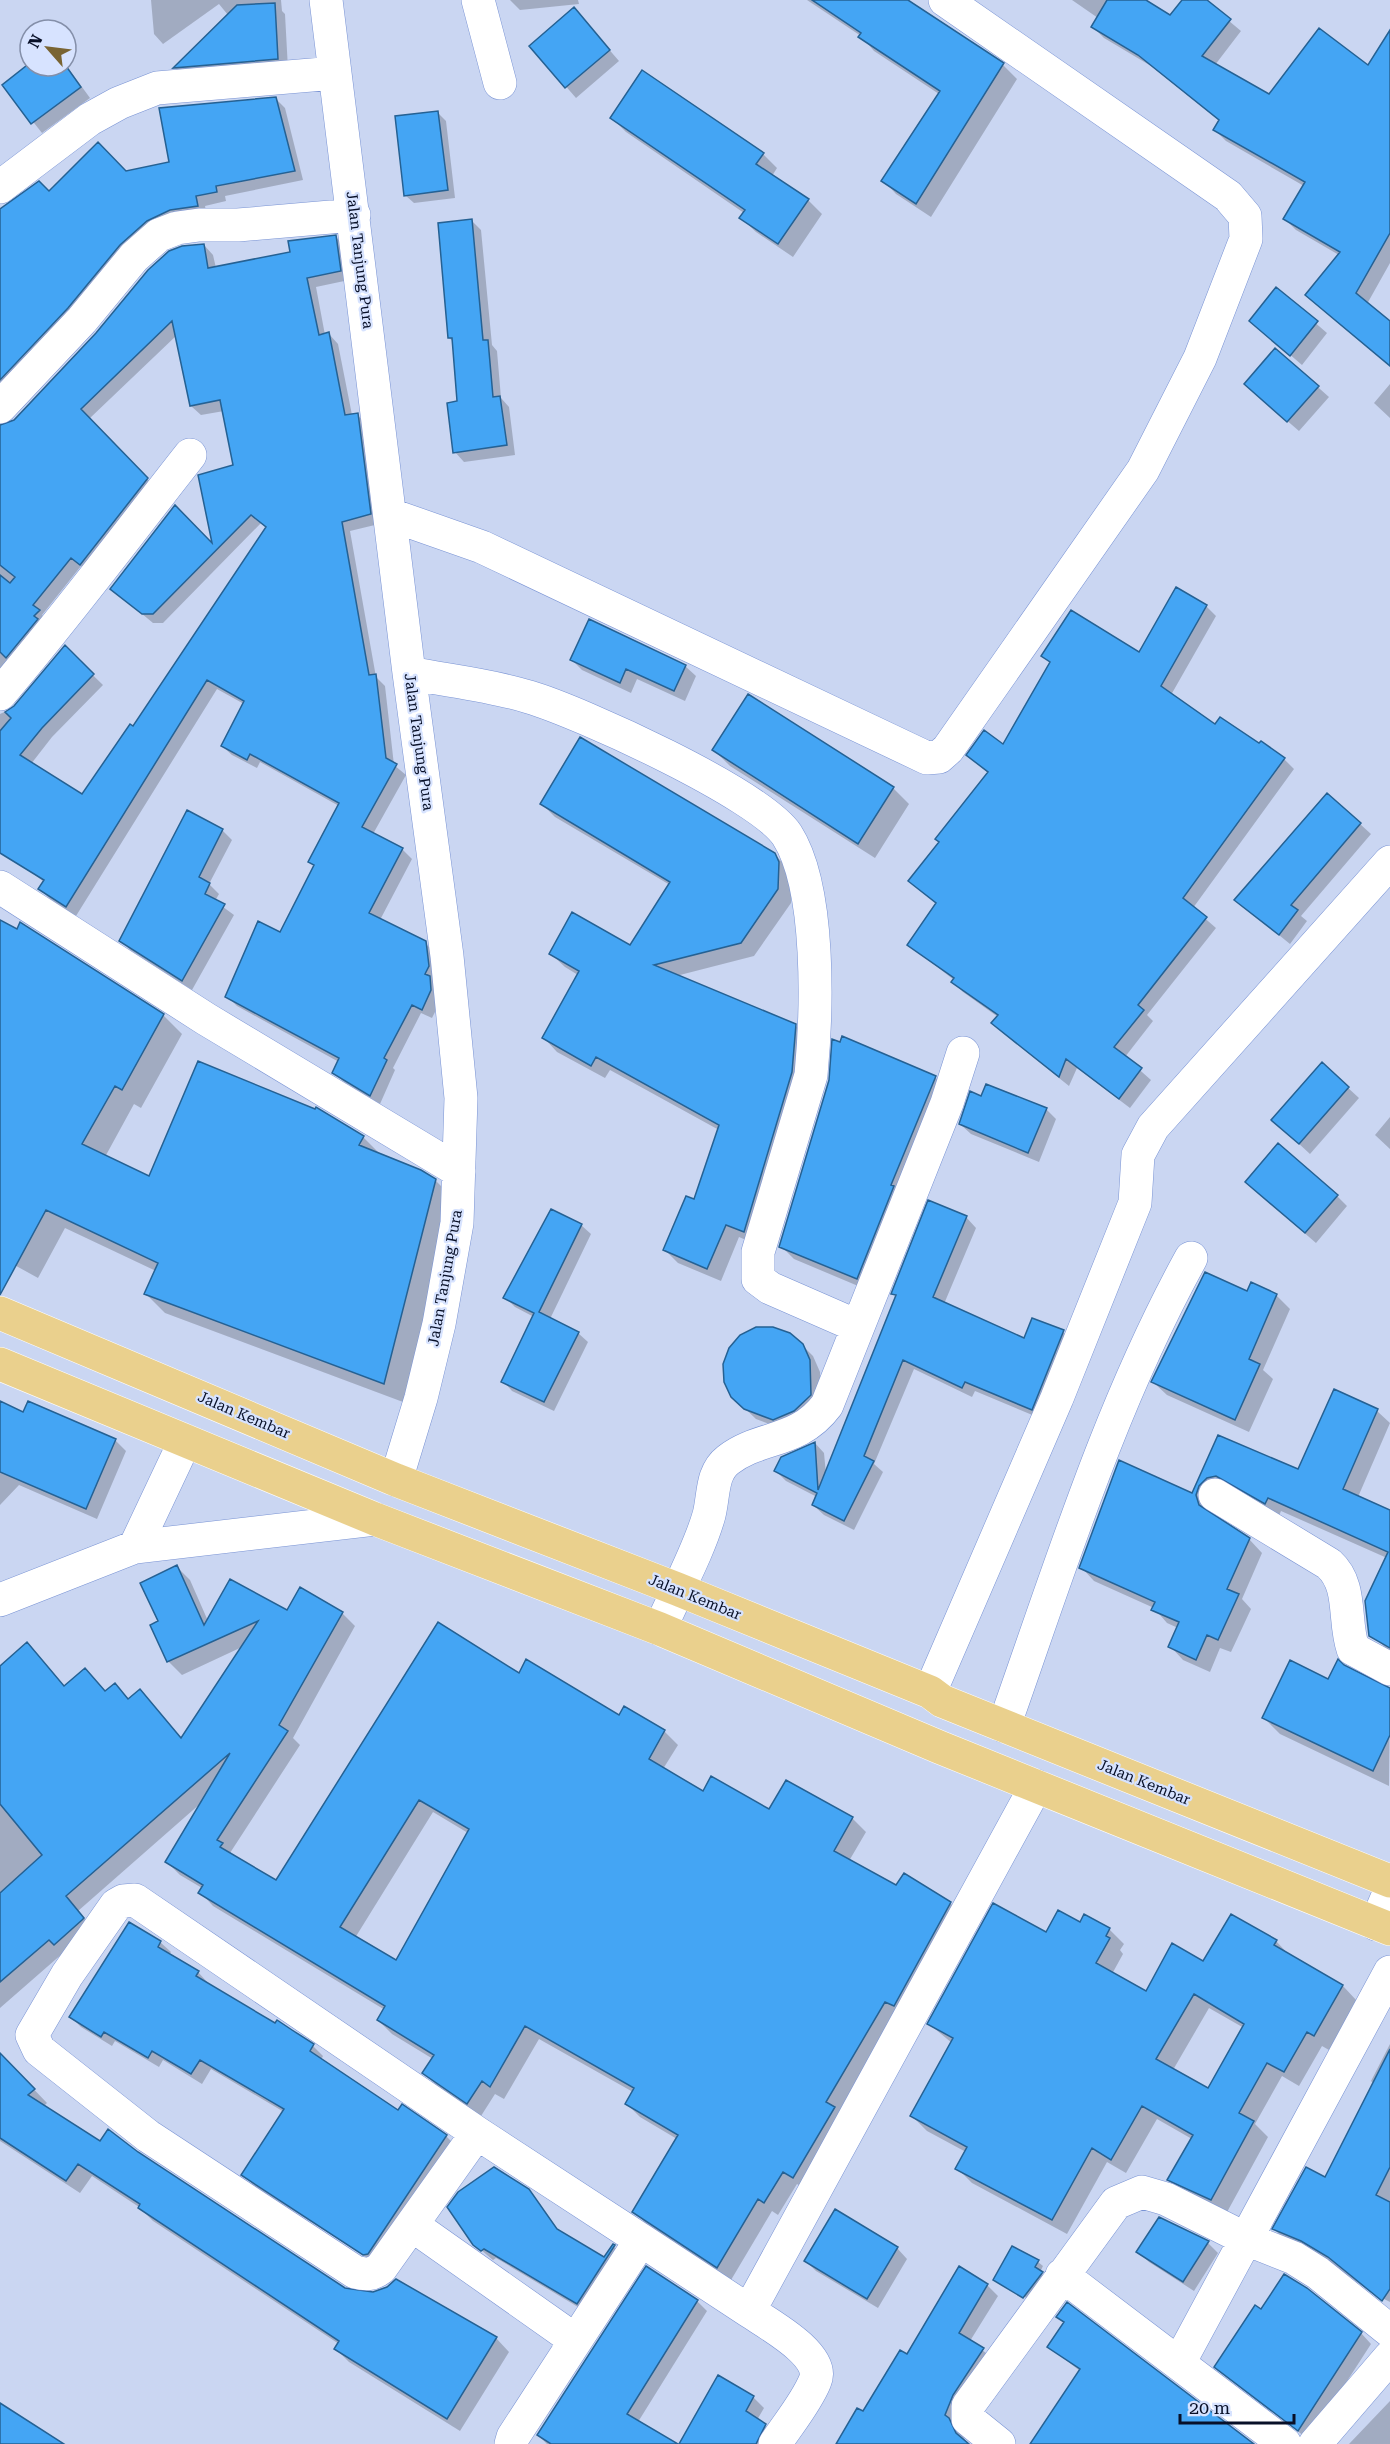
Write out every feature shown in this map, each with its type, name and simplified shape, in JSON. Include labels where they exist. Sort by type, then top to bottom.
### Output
[{"type":"main road","name":"Jalan Kembar","points":[[0,1312],[396,1480],[682,1578],[936,1697],[1390,1881]]},
{"type":"main road","points":[[0,1364],[375,1519],[660,1629],[939,1747],[1383,1926]]},
{"type":"street","name":"Jalan Tanjung Pura","points":[[326,0],[409,673],[447,957],[461,1098],[457,1223],[439,1324],[421,1398],[396,1480]]},
{"type":"street","points":[[478,0],[500,83]]},
{"type":"street","points":[[391,515],[482,548],[927,758],[939,757],[948,749],[1143,470],[1200,358],[1227,294],[1247,229],[1245,216],[1228,196],[945,0]]},
{"type":"street","points":[[0,187],[90,119],[119,103],[157,88],[335,73]]},
{"type":"street","points":[[0,406],[81,320],[134,257],[159,235],[177,228],[199,225],[238,225],[354,216]]},
{"type":"street","points":[[0,694],[57,628],[91,580],[190,455]]},
{"type":"street","points":[[409,673],[529,696],[592,722],[657,751],[739,796],[771,816],[786,834],[800,861],[809,897],[815,996],[813,1050],[811,1075],[758,1252],[758,1279],[770,1288],[857,1326]]},
{"type":"street","points":[[936,1697],[1135,1203],[1138,1155],[1153,1127],[1390,862]]},
{"type":"street","points":[[0,887],[206,1019],[459,1171]]},
{"type":"street","points":[[660,1629],[709,1515],[718,1473],[729,1459],[807,1427],[817,1419],[833,1390],[947,1103],[963,1053]]},
{"type":"street","points":[[995,1722],[1108,1437],[1159,1316],[1191,1258]]},
{"type":"street","points":[[135,1547],[185,1441]]},
{"type":"street","points":[[1215,1495],[1329,1564],[1339,1573],[1344,1583],[1349,1636],[1353,1649],[1390,1669]]},
{"type":"street","points":[[0,1600],[135,1547],[375,1519]]},
{"type":"street","points":[[749,2311],[1036,1786]]},
{"type":"street","points":[[1383,1926],[1390,1891]]},
{"type":"street","points":[[477,2133],[376,2272],[370,2274],[355,2272],[148,2136],[39,2050],[32,2035],[67,1975],[116,1905],[129,1900],[144,1904],[477,2133],[749,2311],[808,2353],[816,2367],[815,2381],[775,2444]]},
{"type":"street","points":[[1179,2363],[1390,1972]]},
{"type":"street","points":[[999,2444],[968,2419],[968,2406],[1116,2203],[1142,2192],[1166,2199],[1246,2239],[1294,2258],[1318,2273],[1390,2331]]},
{"type":"street","points":[[412,2225],[575,2340]]},
{"type":"street","points":[[511,2444],[513,2437],[641,2240]]},
{"type":"street","points":[[1062,2275],[1285,2444]]},
{"type":"street","points":[[1315,2444],[1390,2357]]},
{"type":"building","points":[[812,0],[908,0],[1004,63],[916,204],[881,181],[940,91],[858,37],[861,33]]},
{"type":"building","points":[[1107,0],[1146,0],[1170,15],[1182,0],[1207,0],[1231,19],[1202,56],[1269,94],[1319,28],[1368,65],[1390,30],[1390,233],[1356,293],[1390,321],[1390,366],[1305,295],[1340,252],[1283,219],[1305,182],[1213,130],[1219,120],[1138,55],[1091,27]]},
{"type":"building","points":[[275,3],[278,59],[173,68],[237,5]]},
{"type":"building","points":[[574,7],[610,50],[565,88],[529,46]]},
{"type":"building","points":[[642,70],[764,153],[756,164],[809,199],[778,244],[739,218],[745,210],[610,118]]},
{"type":"building","points":[[18,72],[18,78],[75,78],[81,87],[31,124],[2,85]]},
{"type":"building","points":[[276,97],[295,171],[216,186],[217,192],[196,196],[198,206],[170,210],[147,221],[120,245],[68,308],[0,380],[0,209],[39,181],[49,191],[98,142],[126,171],[169,162],[159,108]]},
{"type":"building","points":[[438,111],[448,190],[404,196],[395,116]]},
{"type":"building","points":[[472,219],[483,340],[488,340],[493,397],[500,396],[507,445],[453,453],[447,403],[457,401],[452,338],[448,338],[438,223]]},
{"type":"building","points":[[336,235],[341,271],[307,278],[319,335],[329,332],[345,415],[358,413],[371,514],[342,522],[369,675],[376,674],[386,758],[397,764],[362,827],[403,848],[369,913],[426,941],[429,966],[425,974],[430,976],[431,990],[422,1010],[412,1005],[384,1058],[387,1060],[370,1096],[332,1073],[339,1058],[225,997],[258,921],[280,932],[314,865],[308,862],[339,803],[250,754],[247,760],[221,746],[244,701],[207,680],[66,907],[38,889],[44,880],[0,853],[0,731],[11,718],[5,712],[14,706],[65,645],[94,674],[42,728],[20,755],[82,794],[130,724],[133,726],[266,527],[251,515],[153,614],[142,614],[110,589],[175,505],[212,543],[198,475],[233,465],[220,400],[190,406],[172,321],[81,409],[148,478],[80,565],[71,558],[33,605],[40,610],[34,616],[38,619],[6,658],[0,652],[0,575],[10,583],[15,577],[0,565],[0,425],[14,420],[96,333],[148,270],[169,251],[182,246],[204,244],[208,268],[290,252],[288,241]]},
{"type":"building","points":[[1276,287],[1318,321],[1290,356],[1249,321]]},
{"type":"building","points":[[1275,348],[1319,386],[1287,422],[1244,384]]},
{"type":"building","points":[[1176,587],[1207,605],[1161,686],[1215,724],[1220,717],[1285,758],[1183,898],[1207,917],[1138,1005],[1144,1010],[1114,1047],[1142,1068],[1119,1099],[1066,1059],[1059,1077],[991,1023],[998,1015],[951,982],[954,978],[907,945],[936,903],[908,881],[939,842],[935,839],[988,772],[966,755],[984,730],[1003,744],[1050,662],[1041,656],[1071,610],[1139,652]]},
{"type":"building","points":[[589,619],[686,665],[674,691],[626,669],[620,683],[570,660]]},
{"type":"building","points":[[748,694],[894,787],[858,844],[712,750]]},
{"type":"building","points":[[580,737],[775,853],[779,862],[778,889],[741,943],[654,965],[796,1024],[792,1072],[744,1232],[726,1225],[707,1269],[663,1250],[686,1196],[694,1199],[719,1125],[596,1057],[591,1066],[542,1038],[579,971],[549,954],[572,912],[630,945],[670,882],[540,804]]},
{"type":"building","points":[[1327,793],[1361,823],[1291,905],[1298,910],[1279,935],[1234,900]]},
{"type":"building","points":[[187,810],[223,829],[199,877],[210,883],[205,894],[225,904],[182,981],[119,941]]},
{"type":"building","points":[[0,920],[17,929],[20,922],[164,1014],[122,1090],[115,1086],[82,1144],[149,1176],[198,1061],[315,1109],[316,1107],[364,1136],[359,1145],[421,1170],[436,1179],[384,1384],[144,1294],[158,1263],[46,1210],[0,1295]]},
{"type":"building","points":[[842,1036],[936,1076],[891,1185],[894,1186],[857,1279],[779,1247],[829,1080],[832,1039],[840,1042]]},
{"type":"building","points":[[1322,1062],[1349,1087],[1299,1144],[1271,1120]]},
{"type":"building","points":[[986,1084],[1047,1108],[1028,1153],[959,1124],[970,1091],[981,1096]]},
{"type":"building","points":[[1278,1143],[1338,1195],[1305,1233],[1245,1182]]},
{"type":"building","points":[[928,1200],[967,1216],[933,1297],[1024,1338],[1032,1318],[1064,1330],[1032,1410],[965,1382],[962,1388],[903,1360],[864,1456],[874,1461],[844,1521],[812,1505],[817,1493],[774,1471],[781,1457],[815,1442],[818,1490],[896,1295],[891,1294]]},
{"type":"building","points":[[551,1209],[582,1224],[539,1312],[579,1332],[544,1402],[501,1382],[534,1313],[503,1298]]},
{"type":"building","points":[[1205,1272],[1247,1291],[1251,1282],[1277,1294],[1249,1359],[1260,1364],[1235,1420],[1151,1382]]},
{"type":"building","points":[[756,1327],[773,1327],[790,1333],[803,1344],[810,1360],[811,1395],[794,1411],[773,1420],[744,1409],[731,1397],[724,1382],[723,1364],[729,1348],[740,1335]]},
{"type":"building","points":[[1334,1389],[1378,1409],[1343,1489],[1390,1510],[1390,1648],[1369,1636],[1365,1601],[1388,1552],[1268,1498],[1265,1504],[1216,1476],[1207,1478],[1199,1486],[1196,1495],[1199,1505],[1250,1538],[1227,1589],[1239,1594],[1218,1640],[1207,1635],[1196,1660],[1168,1647],[1179,1622],[1151,1610],[1155,1602],[1079,1568],[1119,1460],[1192,1493],[1218,1435],[1298,1469]]},
{"type":"building","points":[[0,1401],[23,1412],[28,1401],[116,1439],[86,1509],[0,1472]]},
{"type":"building","points":[[177,1565],[204,1625],[230,1579],[287,1610],[300,1587],[343,1612],[279,1725],[288,1731],[217,1840],[223,1843],[220,1847],[276,1880],[438,1622],[519,1673],[526,1659],[619,1715],[624,1706],[665,1730],[649,1759],[703,1791],[711,1776],[769,1809],[786,1780],[853,1817],[834,1851],[896,1885],[904,1873],[951,1902],[894,2006],[885,2002],[826,2102],[835,2107],[793,2178],[783,2172],[764,2203],[758,2199],[717,2268],[632,2212],[678,2135],[625,2104],[634,2088],[525,2026],[490,2087],[482,2081],[467,2104],[422,2073],[434,2055],[377,2020],[385,2006],[198,1893],[203,1885],[165,1862],[230,1753],[66,1896],[84,1918],[54,1945],[49,1940],[0,1982],[0,1893],[42,1855],[0,1804],[0,1666],[27,1642],[64,1686],[85,1668],[105,1691],[115,1683],[128,1699],[140,1689],[181,1738],[258,1621],[167,1662],[150,1625],[158,1621],[140,1583]],"holes":[[[419,1800],[469,1829],[396,1960],[340,1927]]]},
{"type":"building","points":[[1338,1659],[1344,1665],[1390,1688],[1390,1735],[1373,1771],[1262,1718],[1290,1660],[1328,1679]]},
{"type":"building","points":[[993,1903],[1046,1932],[1058,1910],[1080,1922],[1084,1914],[1110,1928],[1106,1936],[1110,1938],[1096,1963],[1146,1991],[1172,1943],[1203,1961],[1231,1914],[1277,1940],[1274,1945],[1343,1985],[1314,2036],[1307,2032],[1284,2072],[1267,2063],[1239,2113],[1254,2121],[1211,2200],[1167,2180],[1193,2135],[1142,2106],[1111,2160],[1092,2148],[1052,2220],[955,2169],[967,2147],[910,2116],[953,2038],[927,2024]],"holes":[[[1194,1994],[1244,2024],[1208,2088],[1156,2059]]]},
{"type":"building","points":[[129,1922],[161,1941],[158,1947],[199,1971],[196,1976],[275,2023],[277,2020],[314,2044],[310,2051],[398,2110],[402,2104],[447,2135],[368,2254],[363,2255],[241,2175],[284,2109],[200,2060],[191,2074],[152,2051],[148,2058],[104,2032],[101,2037],[69,2017]]},
{"type":"building","points":[[1390,2049],[1390,2167],[1376,2195],[1390,2202],[1390,2289],[1382,2301],[1328,2257],[1301,2241],[1272,2229],[1306,2167],[1325,2177]]},
{"type":"building","points":[[0,2053],[35,2089],[28,2095],[100,2141],[108,2129],[138,2152],[345,2288],[373,2292],[387,2287],[396,2279],[497,2337],[447,2419],[334,2349],[339,2341],[138,2208],[140,2204],[78,2164],[66,2181],[0,2138]]},
{"type":"building","points":[[494,2167],[529,2189],[557,2229],[604,2257],[613,2244],[615,2245],[577,2304],[484,2249],[481,2251],[473,2245],[447,2207],[458,2192]]},
{"type":"building","points":[[835,2209],[898,2247],[867,2299],[804,2261]]},
{"type":"building","points":[[1159,2217],[1209,2241],[1183,2282],[1136,2252]]},
{"type":"building","points":[[1012,2246],[1039,2260],[1035,2267],[1043,2272],[1023,2298],[993,2280]]},
{"type":"building","points":[[646,2266],[698,2300],[627,2414],[678,2444],[551,2444],[537,2435]]},
{"type":"building","points":[[959,2266],[988,2284],[959,2333],[984,2348],[953,2395],[945,2415],[949,2418],[956,2433],[969,2444],[836,2444],[857,2408],[863,2411],[900,2350],[907,2354]]},
{"type":"building","points":[[1284,2274],[1307,2288],[1362,2332],[1298,2431],[1214,2367],[1255,2305],[1261,2309]]},
{"type":"building","points":[[1067,2302],[1254,2444],[1030,2444],[1080,2369],[1047,2347],[1064,2322],[1056,2317]]},
{"type":"building","points":[[718,2375],[754,2396],[746,2411],[766,2424],[756,2444],[679,2444]]},
{"type":"building","points":[[0,2403],[64,2444],[0,2444]]}]
